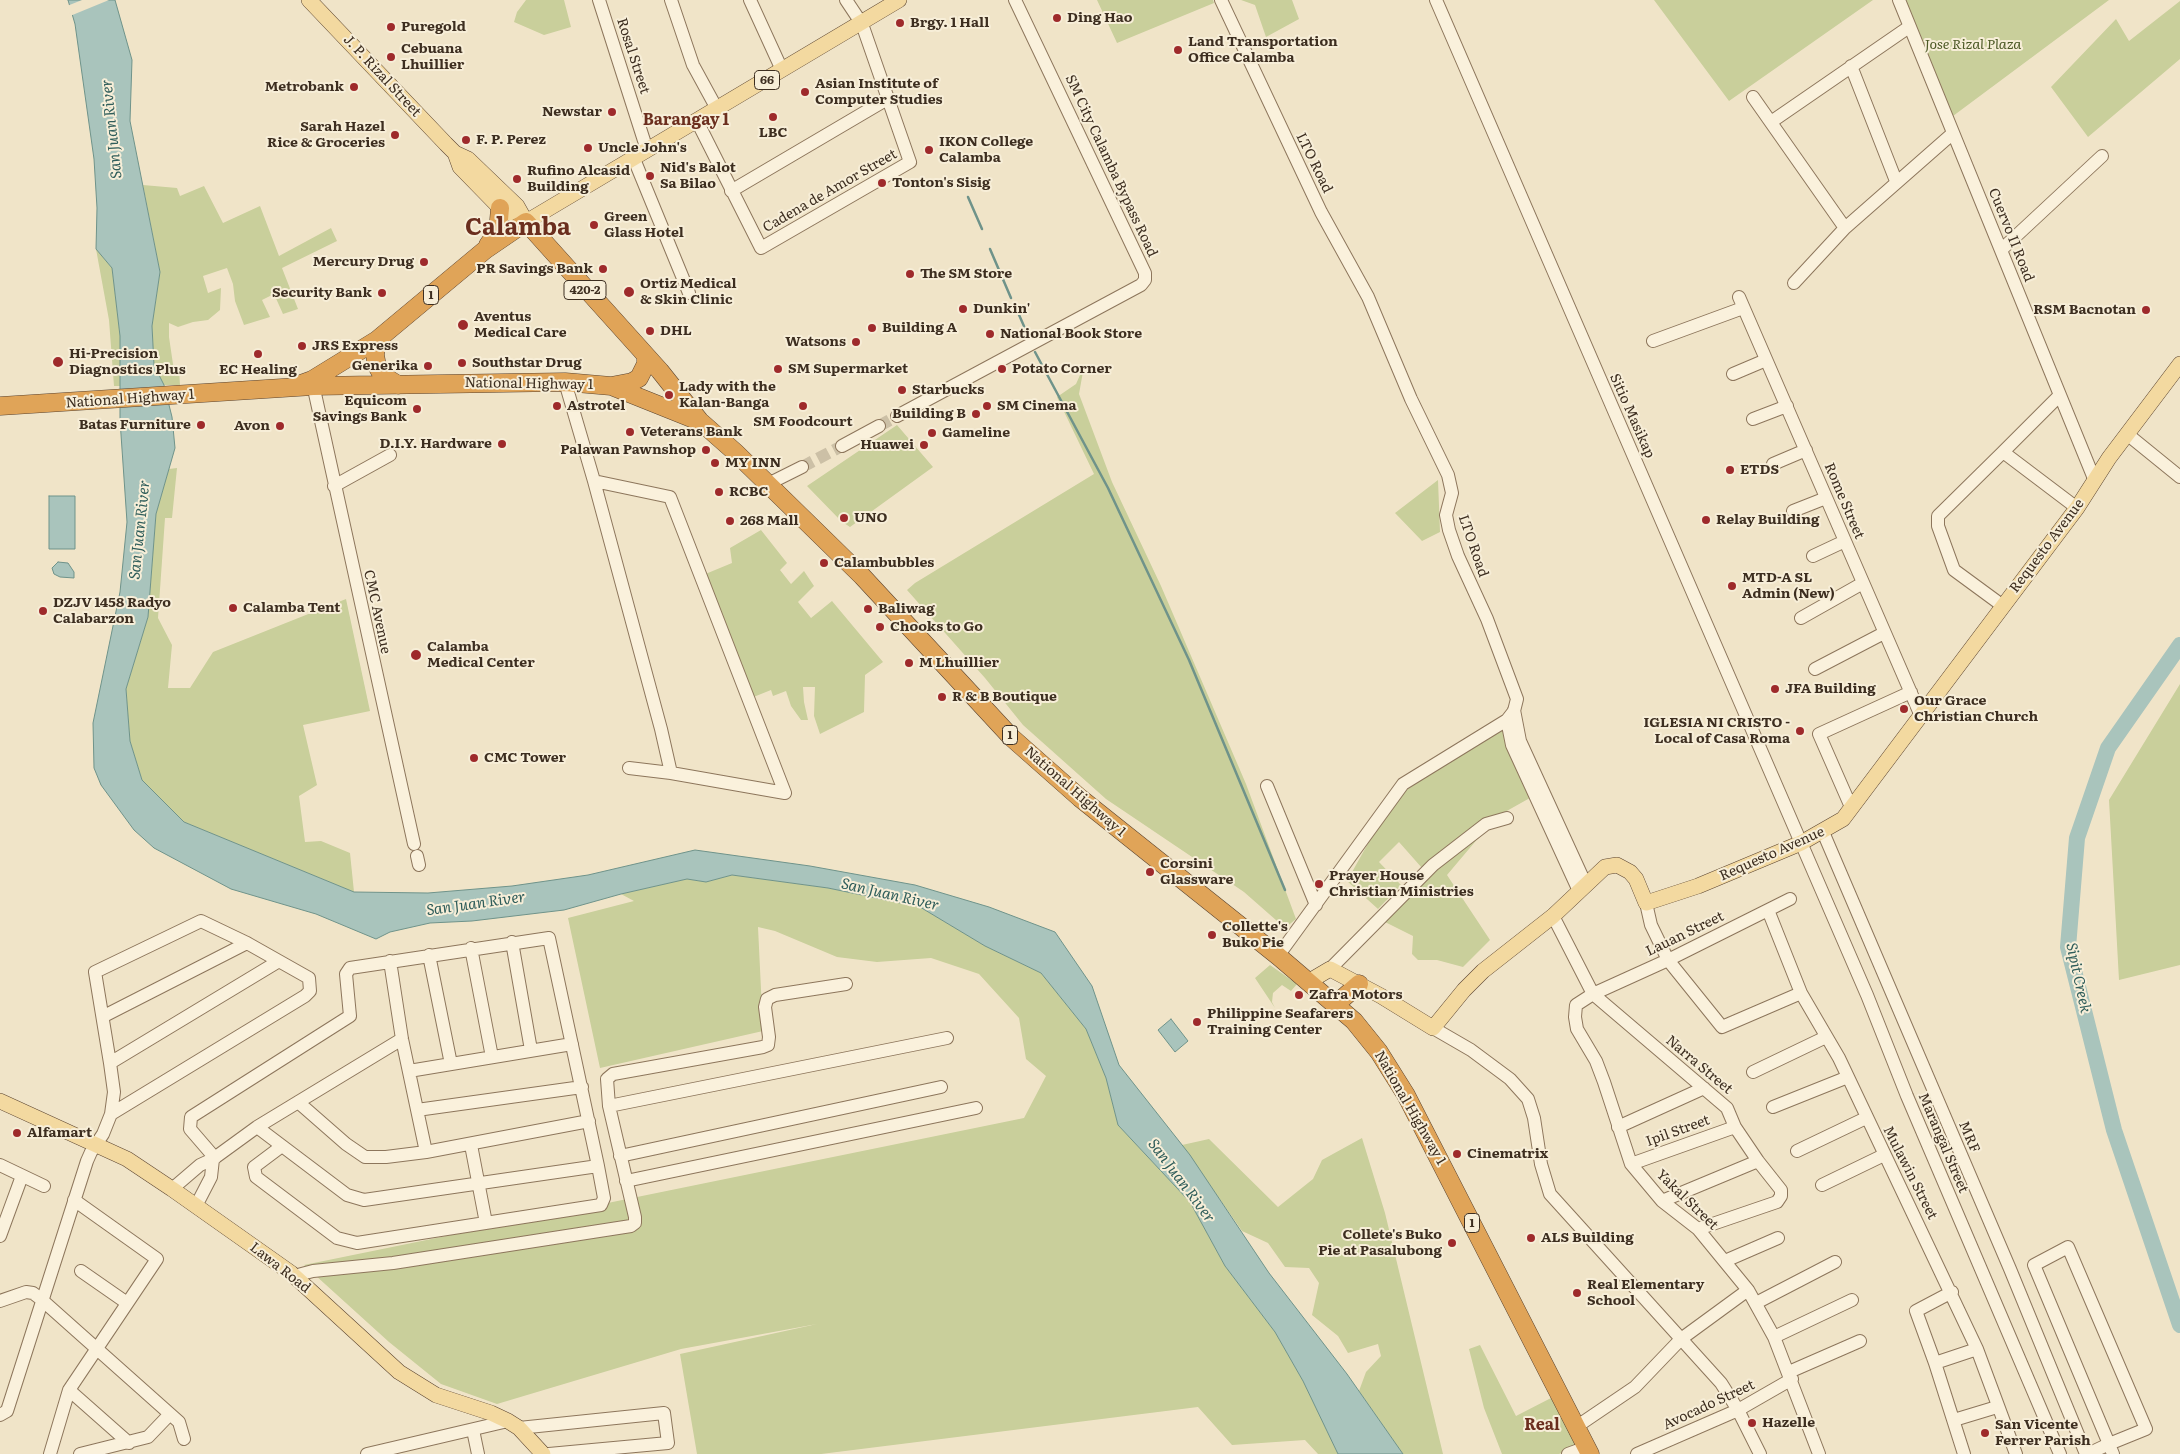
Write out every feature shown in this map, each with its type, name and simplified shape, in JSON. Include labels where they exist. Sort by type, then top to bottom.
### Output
[{"type":"highway","points":[[485,250],[498,230],[500,208]]},
{"type":"highway","name":"National Highway 1","points":[[313,383],[377,340],[485,250],[526,222]]},
{"type":"highway","name":"420-2","points":[[526,222],[660,371],[701,422]]},
{"type":"highway","points":[[377,340],[375,354],[377,366],[382,375],[398,385]]},
{"type":"highway","name":"1","points":[[611,386],[632,382],[639,378],[646,364],[646,356]]},
{"type":"highway","points":[[641,396],[646,382],[660,371]]},
{"type":"highway","name":"National Highway 1","points":[[0,406],[208,394],[289,388],[313,383],[398,385],[565,382],[611,386],[641,396],[701,422],[768,484],[899,614],[1012,737],[1096,812],[1278,956],[1354,1021],[1380,1052],[1406,1096],[1589,1451]]},
{"type":"highway","points":[[1335,1005],[1359,984]]},
{"type":"main road","name":"J. P. Rizal Street","points":[[309,0],[455,153],[468,159],[517,206],[526,222]]},
{"type":"main road","name":"66","points":[[526,222],[862,24],[898,0]]},
{"type":"main road","name":"J. P. Rizal Street","points":[[455,153],[460,167],[500,208],[526,222]]},
{"type":"main road","name":"Requesto Avenue","points":[[1646,903],[1698,886],[1801,843],[1823,832],[1842,819],[2077,508],[2127,434],[2180,364]]},
{"type":"main road","points":[[1308,982],[1330,969],[1433,1028],[1482,971],[1552,916],[1605,867],[1611,865],[1623,866],[1636,879],[1646,903]]},
{"type":"main road","name":"Lawa Road","points":[[0,1101],[127,1159],[294,1276],[398,1372],[436,1394],[484,1410],[513,1425],[543,1454]]},
{"type":"street","name":"Rosal Street","points":[[599,0],[641,154],[689,293]]},
{"type":"street","points":[[671,0],[693,65],[717,109]]},
{"type":"street","points":[[750,0],[782,70]]},
{"type":"street","name":"Cadena de Amor Street","points":[[696,121],[761,248],[910,162],[862,24],[846,0]]},
{"type":"street","name":"SM City Calamba Bypass Road","points":[[897,416],[1141,285],[1145,280],[1145,273],[1015,0]]},
{"type":"street","name":"LTO Road","points":[[1221,0],[1321,212],[1368,298],[1411,399],[1448,475],[1452,493],[1446,515],[1449,530],[1458,556],[1487,619],[1517,698],[1510,715],[1583,888]]},
{"type":"street","name":"Sitio Masikap","points":[[1436,0],[1801,843]]},
{"type":"street","name":"Cuervo II Road","points":[[1899,0],[2095,482]]},
{"type":"street","points":[[1771,122],[1909,27]]},
{"type":"street","points":[[1851,66],[1896,181]]},
{"type":"street","points":[[1753,97],[1845,228]]},
{"type":"street","points":[[731,191],[889,98]]},
{"type":"street","points":[[1794,283],[1845,228],[1896,181],[1952,134]]},
{"type":"street","points":[[2001,250],[2102,156]]},
{"type":"street","name":"Rome Street","points":[[1653,341],[1741,303],[1921,716]]},
{"type":"street","points":[[1732,374],[1766,360]]},
{"type":"street","points":[[565,382],[662,729],[671,773]]},
{"type":"street","name":"CMC Avenue","points":[[313,383],[334,486],[414,844]]},
{"type":"street","points":[[2003,606],[1954,570],[1938,526],[1938,516],[2059,396]]},
{"type":"street","points":[[1754,419],[1787,406]]},
{"type":"street","points":[[842,446],[878,426]]},
{"type":"street","points":[[2127,434],[2180,477]]},
{"type":"street","points":[[1773,464],[1806,450]]},
{"type":"street","points":[[2003,452],[2077,508]]},
{"type":"street","points":[[334,486],[390,455]]},
{"type":"street","points":[[768,484],[802,467]]},
{"type":"street","points":[[594,481],[670,497],[785,793],[671,773],[629,768]]},
{"type":"street","points":[[1793,511],[1826,498]]},
{"type":"street","points":[[1813,556],[1845,541]]},
{"type":"street","points":[[1801,618],[1863,583]]},
{"type":"street","points":[[1815,669],[1884,632]]},
{"type":"street","points":[[1851,807],[1819,734],[1911,692]]},
{"type":"street","points":[[1278,956],[1403,784],[1510,715]]},
{"type":"street","points":[[1267,786],[1316,905]]},
{"type":"street","points":[[1330,969],[1433,865],[1486,824],[1507,818]]},
{"type":"street","name":"MRF","points":[[1823,832],[2087,1454]]},
{"type":"street","name":"Marangal Street","points":[[1801,843],[2060,1454]]},
{"type":"street","name":"Lauan Street","points":[[1593,994],[1668,960],[1790,899]]},
{"type":"street","points":[[1646,903],[1651,925],[1668,960],[1722,1027],[1801,993]]},
{"type":"street","name":"Mulawin Street","points":[[1768,910],[1801,993],[1848,1076],[1866,1118],[1896,1175],[1978,1349],[1997,1407],[2016,1454]]},
{"type":"street","name":"Narra Street","points":[[1552,916],[1593,994],[1727,1108],[1735,1127],[1758,1162],[1781,1190],[1781,1196],[1777,1202],[1753,1212],[1698,1229]]},
{"type":"street","points":[[0,1416],[7,1411],[90,1152],[103,1134],[111,1114],[114,1092],[104,1016],[95,972],[201,921],[247,943],[309,978],[310,991],[305,996],[111,1114]]},
{"type":"street","points":[[196,1206],[211,1177],[214,1158],[190,1129],[191,1117],[350,1016],[346,974],[350,968],[472,948],[549,938],[598,1166],[604,1198],[601,1205],[356,1243],[337,1238],[256,1178],[254,1167],[282,1146]]},
{"type":"street","points":[[512,942],[532,1050]]},
{"type":"street","points":[[104,1016],[247,943]]},
{"type":"street","points":[[472,948],[492,1057]]},
{"type":"street","points":[[429,955],[451,1064]]},
{"type":"street","points":[[110,1063],[279,961]]},
{"type":"street","points":[[390,961],[402,1039],[426,1152]]},
{"type":"street","points":[[294,1276],[313,1271],[393,1263],[631,1226],[635,1223],[635,1217],[620,1156],[610,1106],[607,1079],[613,1074],[763,1047],[768,1045],[769,1037],[765,1007],[767,999],[775,995],[846,984]]},
{"type":"street","name":"Yakal Street","points":[[1593,994],[1576,1005],[1575,1017],[1577,1028],[1596,1061],[1631,1164],[1662,1201],[1698,1229],[1748,1290],[1774,1338],[1790,1375],[1819,1454]]},
{"type":"street","points":[[1433,1028],[1470,1050],[1510,1080],[1528,1099],[1534,1118],[1541,1164],[1550,1194],[1721,1384],[1738,1410],[1760,1454]]},
{"type":"street","points":[[1753,1072],[1826,1037]]},
{"type":"street","points":[[610,1106],[947,1038]]},
{"type":"street","points":[[172,1189],[200,1165],[214,1158],[257,1127],[402,1039]]},
{"type":"street","points":[[409,1071],[572,1044]]},
{"type":"street","points":[[1773,1107],[1848,1076]]},
{"type":"street","points":[[417,1110],[582,1086]]},
{"type":"street","points":[[620,1156],[941,1087]]},
{"type":"street","points":[[1618,1127],[1704,1088]]},
{"type":"street","points":[[298,1102],[346,1144],[365,1157],[386,1158],[471,1145],[589,1121]]},
{"type":"street","points":[[626,1182],[976,1108]]},
{"type":"street","points":[[1797,1151],[1866,1118]]},
{"type":"street","points":[[257,1127],[347,1195],[364,1200],[478,1185],[598,1166]]},
{"type":"street","name":"Ipil Street","points":[[1631,1164],[1735,1127]]},
{"type":"street","points":[[471,1145],[486,1222]]},
{"type":"street","points":[[1822,1185],[1884,1155]]},
{"type":"street","points":[[1662,1201],[1758,1162]]},
{"type":"street","points":[[0,1165],[44,1186]]},
{"type":"street","points":[[0,1236],[22,1176]]},
{"type":"street","points":[[50,1454],[69,1390],[157,1259],[74,1200]]},
{"type":"street","points":[[1725,1261],[1778,1238]]},
{"type":"street","points":[[2087,1454],[2111,1449],[2146,1429],[2068,1247],[2034,1265],[2111,1449]]},
{"type":"street","points":[[1756,1303],[1835,1262]]},
{"type":"street","points":[[81,1271],[127,1302]]},
{"type":"street","points":[[1576,1426],[1635,1387],[1680,1339],[1748,1290]]},
{"type":"street","points":[[0,1301],[26,1292],[33,1293],[179,1422],[184,1439]]},
{"type":"street","points":[[1952,1292],[1916,1311],[1964,1454]]},
{"type":"street","points":[[1774,1338],[1852,1300]]},
{"type":"street","name":"Avocado Street","points":[[1637,1454],[1738,1410],[1790,1375],[1860,1341]]},
{"type":"street","points":[[1935,1363],[1978,1349]]},
{"type":"street","points":[[69,1390],[129,1443]]},
{"type":"street","points":[[1954,1420],[1997,1407]]},
{"type":"street","points":[[367,1454],[472,1430],[664,1412],[668,1443],[549,1454]]},
{"type":"street","points":[[80,1454],[148,1437],[170,1414]]},
{"type":"street","points":[[472,1430],[478,1454]]},
{"type":"street","points":[[1568,1454],[1589,1451]]},
{"type":"green space","points":[[526,0],[564,0],[571,27],[544,35],[514,22],[517,12]]},
{"type":"green space","points":[[1097,0],[1213,0],[1214,3],[1117,43]]},
{"type":"green space","points":[[1241,0],[1292,0],[1299,19],[1266,37],[1255,5]]},
{"type":"green space","points":[[1654,0],[1873,0],[1729,101]]},
{"type":"green space","name":"Jose Rizal Plaza","points":[[1905,0],[2109,0],[1953,116]]},
{"type":"green space","points":[[2180,1],[2180,59],[2088,137],[2051,87],[2116,19],[2129,41]]},
{"type":"green space","points":[[143,185],[177,188],[180,196],[204,186],[223,223],[260,206],[279,256],[331,228],[337,241],[282,268],[298,309],[283,314],[274,294],[262,300],[270,317],[244,325],[235,301],[233,284],[227,268],[203,276],[208,293],[221,288],[220,310],[208,320],[178,327],[169,323],[174,371],[179,370],[180,385],[164,385],[154,365],[152,326],[160,272]]},
{"type":"green space","points":[[96,249],[112,268],[120,336],[121,386],[114,386],[109,320]]},
{"type":"green space","points":[[1084,366],[1079,394],[1112,482],[1161,586],[1246,784],[1296,919],[1285,928],[1244,892],[1106,799],[1023,725],[985,678],[907,590],[915,583],[1094,474],[1057,397],[1076,384]]},
{"type":"green space","points":[[897,425],[933,467],[850,527],[841,521],[807,486]]},
{"type":"green space","points":[[177,468],[172,518],[165,518],[158,618],[172,645],[168,688],[190,688],[213,652],[346,599],[370,711],[303,725],[317,785],[299,796],[305,842],[321,841],[350,853],[354,892],[184,822],[142,780],[130,741],[126,689],[148,617],[156,514],[169,469]]},
{"type":"green space","points":[[1438,480],[1440,532],[1422,541],[1395,513]]},
{"type":"green space","points":[[761,530],[787,563],[780,570],[791,584],[804,571],[814,586],[798,602],[811,618],[832,601],[883,662],[865,675],[864,712],[820,734],[814,716],[815,687],[803,687],[808,720],[801,720],[791,706],[786,691],[773,696],[771,690],[751,698],[703,575],[732,563],[730,548]]},
{"type":"green space","points":[[2180,684],[2180,965],[2119,980],[2109,800]]},
{"type":"green space","points":[[1515,717],[1537,794],[1496,817],[1447,875],[1490,940],[1463,967],[1437,960],[1418,960],[1412,954],[1413,936],[1383,921],[1422,868],[1399,842],[1379,862],[1401,885],[1378,909],[1347,881],[1375,831],[1405,791]]},
{"type":"green space","points":[[732,875],[828,888],[920,907],[985,946],[1041,973],[1086,1029],[1106,1078],[1118,1125],[1190,1202],[1225,1266],[1275,1332],[1303,1381],[1338,1454],[1318,1454],[1305,1440],[1232,1445],[1198,1407],[821,1454],[697,1454],[680,1354],[817,1324],[681,1349],[497,1404],[441,1384],[389,1342],[304,1265],[1024,1118],[1046,1076],[1026,1059],[1019,1018],[979,974],[931,958],[877,962],[837,957],[775,931],[758,927],[763,1031],[600,1068],[568,918],[634,901],[621,894],[687,879],[706,882]]},
{"type":"green space","points":[[1270,965],[1297,984],[1291,991],[1282,985],[1273,993],[1272,1002],[1275,1008],[1255,978]]},
{"type":"green space","points":[[1362,1138],[1385,1213],[1443,1454],[1403,1454],[1359,1391],[1366,1372],[1381,1356],[1378,1344],[1348,1353],[1338,1336],[1312,1315],[1319,1283],[1309,1268],[1285,1267],[1268,1243],[1242,1231],[1182,1145],[1209,1139],[1278,1207],[1313,1179],[1322,1160]]},
{"type":"green space","points":[[1480,1345],[1516,1416],[1551,1398],[1577,1447],[1559,1454],[1502,1454],[1484,1408],[1469,1349]]},
{"type":"water","name":"San Juan River","points":[[68,0],[115,0],[132,60],[130,121],[160,272],[152,326],[154,365],[164,385],[172,417],[175,448],[156,514],[148,617],[126,689],[130,741],[142,780],[184,822],[354,892],[428,893],[512,886],[588,875],[695,850],[810,866],[915,885],[989,907],[1055,932],[1092,986],[1119,1065],[1190,1155],[1269,1273],[1347,1374],[1403,1454],[1338,1454],[1303,1381],[1275,1332],[1225,1266],[1190,1202],[1118,1125],[1106,1078],[1086,1029],[1041,973],[985,946],[920,907],[828,888],[732,875],[706,882],[687,879],[621,894],[564,910],[472,921],[430,923],[390,932],[376,939],[316,914],[231,889],[154,848],[134,830],[101,785],[94,768],[93,723],[120,592],[127,522],[120,420],[120,336],[112,268],[96,249],[97,208],[94,159],[75,24]]},
{"type":"water","points":[[49,496],[75,496],[75,549],[49,549]]},
{"type":"water","points":[[58,562],[68,563],[74,572],[74,578],[60,577],[54,574],[52,568]]},
{"type":"water","points":[[1171,1019],[1188,1041],[1175,1052],[1158,1030]]},
{"type":"pier","points":[[82,0],[109,0],[70,16],[67,6]]},
{"type":"waterway","points":[[968,197],[982,229]]},
{"type":"waterway","points":[[990,249],[1011,298]]},
{"type":"waterway","points":[[1016,308],[1027,333]]},
{"type":"waterway","points":[[1035,352],[1108,488],[1189,660],[1285,890]]},
{"type":"waterway","name":"Sipit Creek","points":[[2180,645],[2108,748],[2077,838],[2068,947],[2114,1130],[2180,1325]]},
{"type":"tunnel","points":[[879,426],[897,416]]},
{"type":"tunnel","points":[[802,467],[842,446]]},
{"type":"place","name":"Ding Hao","points":[[1057,18]]},
{"type":"place","name":"Brgy. 1 Hall","points":[[900,23]]},
{"type":"place","name":"Puregold","points":[[391,27]]},
{"type":"place","name":"Land Transportation Office Calamba","points":[[1178,50]]},
{"type":"place","name":"Cebuana Lhuillier","points":[[391,57]]},
{"type":"place","name":"Metrobank","points":[[354,87]]},
{"type":"place","name":"Asian Institute of Computer Studies","points":[[805,92]]},
{"type":"place","name":"Newstar","points":[[612,112]]},
{"type":"place","name":"LBC","points":[[773,117]]},
{"type":"place","name":"Sarah Hazel Rice & Groceries","points":[[395,135]]},
{"type":"place","name":"F. P. Perez","points":[[466,140]]},
{"type":"place","name":"Uncle John's","points":[[588,148]]},
{"type":"place","name":"IKON College Calamba","points":[[929,150]]},
{"type":"place","name":"Nid's Balot Sa Bilao","points":[[650,176]]},
{"type":"place","name":"Rufino Alcasid Building","points":[[517,179]]},
{"type":"place","name":"Tonton's Sisig","points":[[882,183]]},
{"type":"place","name":"Green Glass Hotel","points":[[594,225]]},
{"type":"place","name":"Mercury Drug","points":[[424,262]]},
{"type":"place","name":"PR Savings Bank","points":[[603,269]]},
{"type":"place","name":"The SM Store","points":[[910,274]]},
{"type":"place","name":"Ortiz Medical & Skin Clinic","points":[[629,292]]},
{"type":"place","name":"Security Bank","points":[[382,293]]},
{"type":"place","name":"Dunkin'","points":[[963,309]]},
{"type":"place","name":"RSM Bacnotan","points":[[2146,310]]},
{"type":"place","name":"Aventus Medical Care","points":[[463,325]]},
{"type":"place","name":"Building A","points":[[872,328]]},
{"type":"place","name":"DHL","points":[[650,331]]},
{"type":"place","name":"National Book Store","points":[[990,334]]},
{"type":"place","name":"Watsons","points":[[856,342]]},
{"type":"place","name":"JRS Express","points":[[302,346]]},
{"type":"place","name":"EC Healing","points":[[258,354]]},
{"type":"place","name":"Hi-Precision Diagnostics Plus","points":[[58,362]]},
{"type":"place","name":"Southstar Drug","points":[[462,363]]},
{"type":"place","name":"Generika","points":[[428,366]]},
{"type":"place","name":"SM Supermarket","points":[[778,369]]},
{"type":"place","name":"Potato Corner","points":[[1002,369]]},
{"type":"place","name":"Starbucks","points":[[902,390]]},
{"type":"place","name":"Lady with the Kalan-Banga","points":[[669,395]]},
{"type":"place","name":"Astrotel","points":[[557,406]]},
{"type":"place","name":"SM Foodcourt","points":[[803,406]]},
{"type":"place","name":"SM Cinema","points":[[987,406]]},
{"type":"place","name":"Equicom Savings Bank","points":[[417,409]]},
{"type":"place","name":"Building B","points":[[976,414]]},
{"type":"place","name":"Batas Furniture","points":[[201,425]]},
{"type":"place","name":"Avon","points":[[280,426]]},
{"type":"place","name":"Veterans Bank","points":[[630,432]]},
{"type":"place","name":"Gameline","points":[[932,433]]},
{"type":"place","name":"D.I.Y. Hardware","points":[[502,444]]},
{"type":"place","name":"Huawei","points":[[924,445]]},
{"type":"place","name":"Palawan Pawnshop","points":[[706,450]]},
{"type":"place","name":"MY INN","points":[[715,463]]},
{"type":"place","name":"ETDS","points":[[1730,470]]},
{"type":"place","name":"RCBC","points":[[719,492]]},
{"type":"place","name":"UNO","points":[[844,518]]},
{"type":"place","name":"Relay Building","points":[[1706,520]]},
{"type":"place","name":"268 Mall","points":[[730,521]]},
{"type":"place","name":"Calambubbles","points":[[824,563]]},
{"type":"place","name":"MTD-A SL Admin (New)","points":[[1732,586]]},
{"type":"place","name":"Calamba Tent","points":[[233,608]]},
{"type":"place","name":"Baliwag","points":[[868,609]]},
{"type":"place","name":"DZJV 1458 Radyo Calabarzon","points":[[43,611]]},
{"type":"place","name":"Chooks to Go","points":[[880,627]]},
{"type":"place","name":"Calamba Medical Center","points":[[416,655]]},
{"type":"place","name":"M Lhuillier","points":[[909,663]]},
{"type":"place","name":"JFA Building","points":[[1775,689]]},
{"type":"place","name":"R & B Boutique","points":[[942,697]]},
{"type":"place","name":"Our Grace Christian Church","points":[[1904,709]]},
{"type":"place","name":"IGLESIA NI CRISTO - Local of Casa Roma","points":[[1800,731]]},
{"type":"place","name":"CMC Tower","points":[[474,758]]},
{"type":"place","name":"Corsini Glassware","points":[[1150,872]]},
{"type":"place","name":"Prayer House Christian Ministries","points":[[1319,884]]},
{"type":"place","name":"Collette's Buko Pie","points":[[1212,935]]},
{"type":"place","name":"Zafra Motors","points":[[1299,995]]},
{"type":"place","name":"Philippine Seafarers Training Center","points":[[1197,1022]]},
{"type":"place","name":"Alfamart","points":[[17,1133]]},
{"type":"place","name":"Cinematrix","points":[[1457,1154]]},
{"type":"place","name":"ALS Building","points":[[1531,1238]]},
{"type":"place","name":"Collete's Buko Pie at Pasalubong","points":[[1452,1243]]},
{"type":"place","name":"Real Elementary School","points":[[1577,1293]]},
{"type":"place","name":"Hazelle","points":[[1752,1423]]},
{"type":"place","name":"San Vicente Ferrer Parish","points":[[1985,1433]]},
{"type":"district","name":"Barangay 1","points":[[686,120]]},
{"type":"district","name":"Calamba","points":[[518,228]]},
{"type":"district","name":"Real","points":[[1542,1425]]}]
